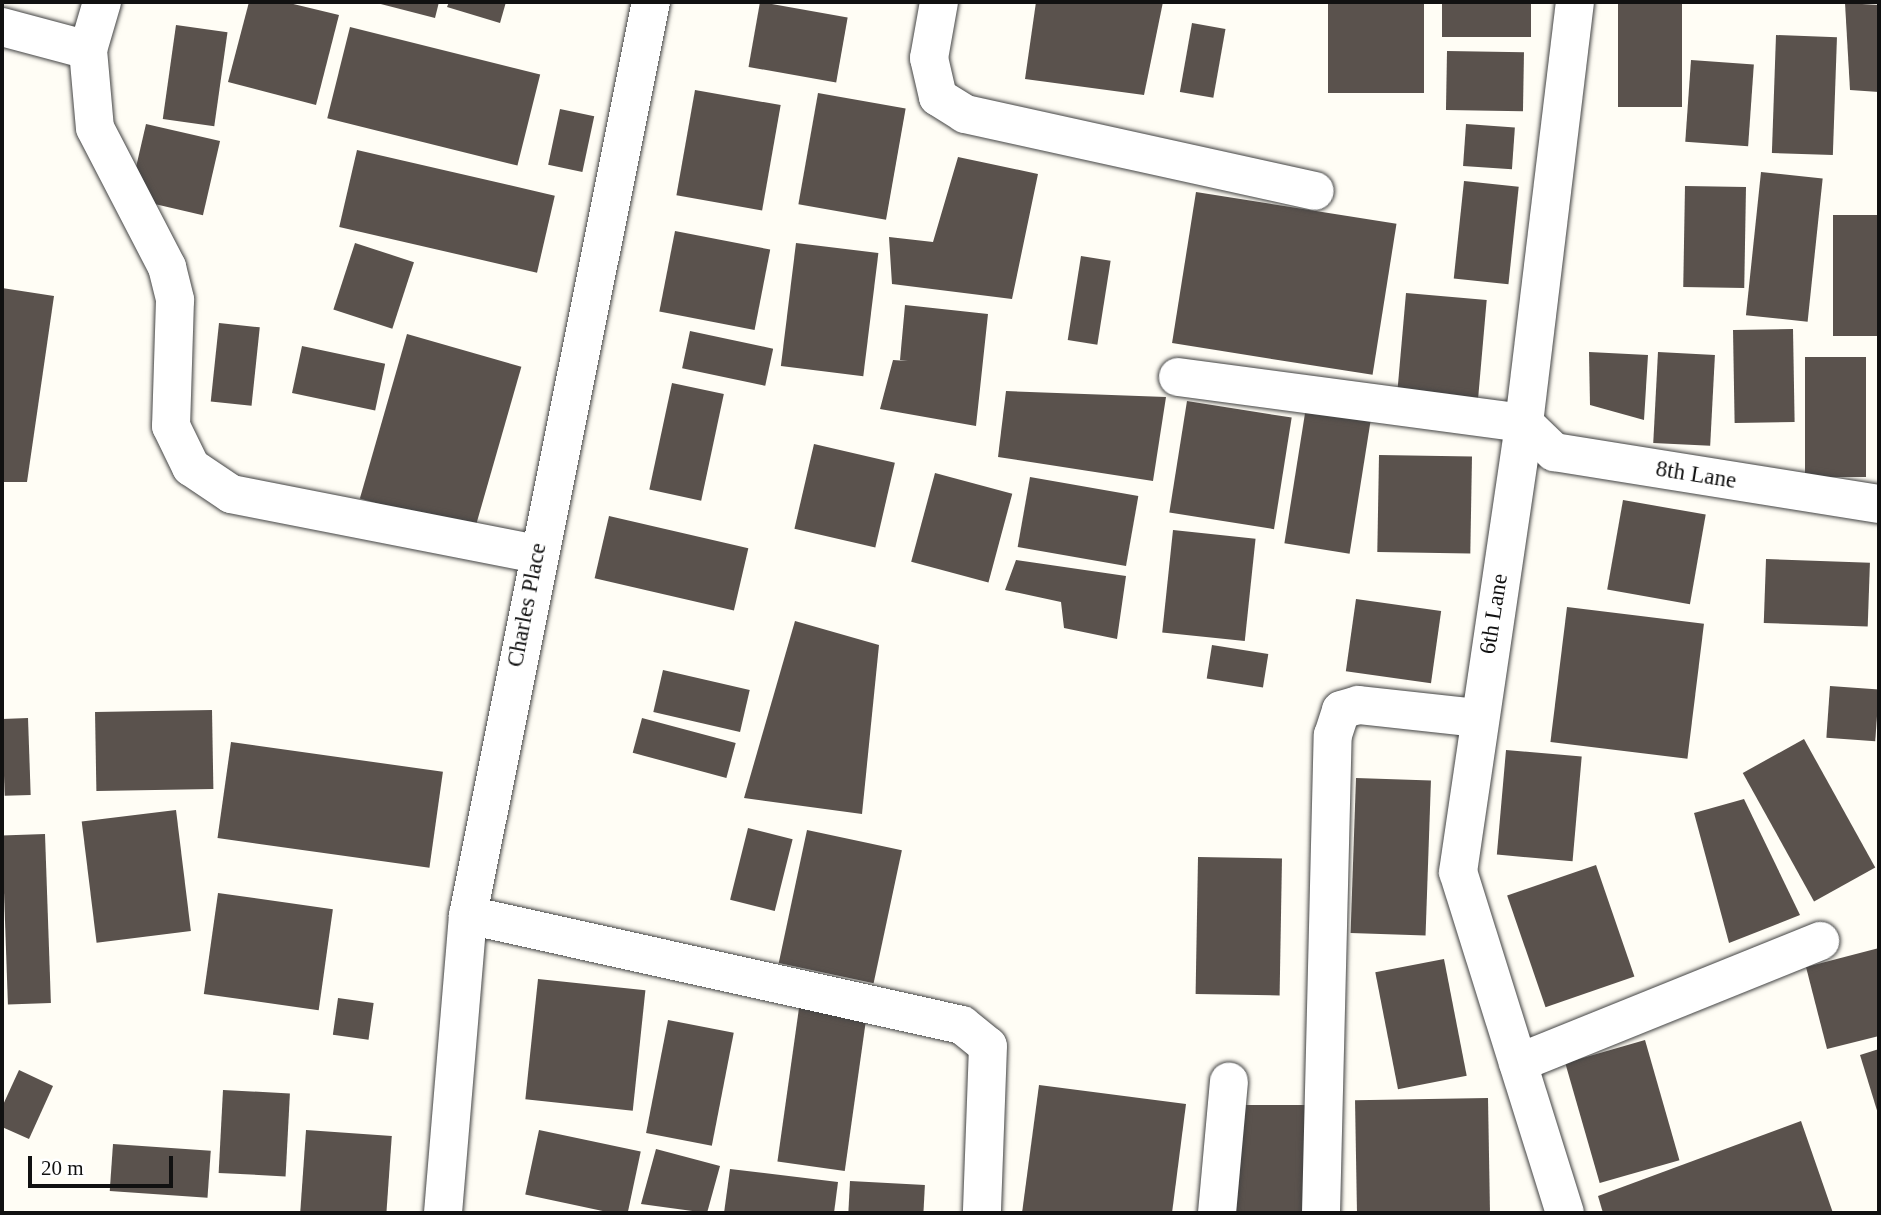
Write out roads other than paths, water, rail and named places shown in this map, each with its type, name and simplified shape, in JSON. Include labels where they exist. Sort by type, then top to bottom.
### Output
[{"type":"street","points":[[103,2],[88,50],[96,128],[167,267],[175,300],[172,426],[191,467],[231,494],[536,554]]},
{"type":"street","name":"Charles Place","points":[[443,1213],[468,915],[536,554],[651,2]]},
{"type":"street","points":[[939,2],[929,58],[938,97],[965,114],[1315,191]]},
{"type":"street","name":"6th Lane","points":[[1565,1213],[1458,872],[1478,718],[1524,423],[1575,2]]},
{"type":"street","points":[[2,27],[88,50]]},
{"type":"street","points":[[1178,377],[1524,423]]},
{"type":"street","name":"8th Lane","points":[[1524,423],[1554,452],[1879,504]]},
{"type":"street","points":[[1321,1213],[1333,735],[1340,710],[1358,705],[1478,718]]},
{"type":"street","points":[[468,915],[962,1025],[988,1046],[982,1213]]},
{"type":"street","points":[[1518,1063],[1820,941]]},
{"type":"street","points":[[1217,1213],[1229,1082]]}]
